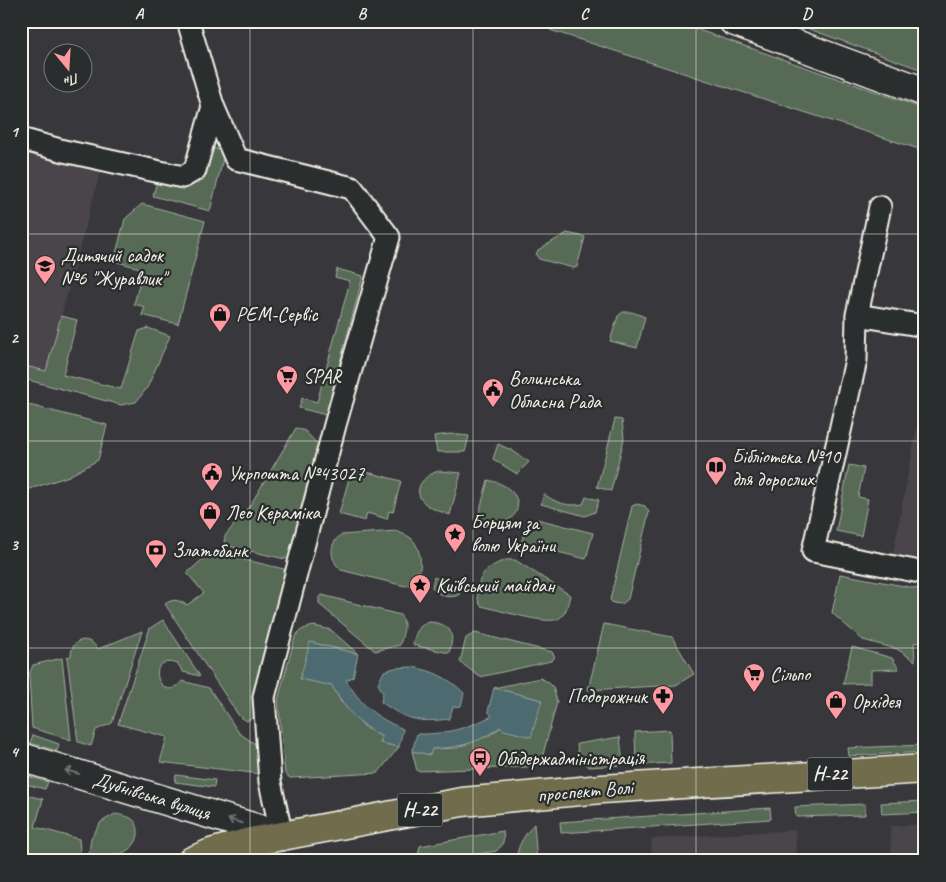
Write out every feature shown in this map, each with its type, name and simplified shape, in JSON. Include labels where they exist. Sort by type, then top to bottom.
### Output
[{"type":"main road","points":[[733,21],[925,92]]},
{"type":"main road","name":"Дубнівська вулиця","points":[[21,756],[282,836]]},
{"type":"main road","name":"проспект Волі","points":[[192,861],[211,853],[250,842],[462,802],[612,789],[925,769]]},
{"type":"street","points":[[188,21],[213,106],[236,160],[352,188],[389,237],[335,425],[264,697],[270,782],[282,836]]},
{"type":"street","points":[[21,139],[64,151],[183,177],[196,170],[213,106]]},
{"type":"street","points":[[880,207],[857,315],[856,360],[813,551],[925,573]]},
{"type":"street","points":[[857,315],[925,326]]},
{"type":"shaded area","name":"Дитячий садок №6 \"Журавлик\"","points":[[21,147],[101,169],[46,372],[21,365]]},
{"type":"shaded area","points":[[925,385],[925,559],[893,554]]},
{"type":"shaded area","points":[[925,824],[925,861],[892,861],[890,826]]},
{"type":"shaded area","points":[[795,830],[797,861],[652,861],[651,839]]},
{"type":"green space","points":[[553,21],[673,21],[925,109],[925,151],[550,30]]},
{"type":"green space","points":[[787,21],[925,21],[925,71]]},
{"type":"green space","points":[[208,147],[225,151],[210,211],[153,196],[158,176],[183,182]]},
{"type":"green space","points":[[142,204],[205,221],[178,324],[142,315],[145,307],[134,304],[143,269],[114,261],[125,219]]},
{"type":"green space","points":[[567,233],[585,237],[577,267],[573,268],[539,259],[536,255],[538,250]]},
{"type":"green space","points":[[337,269],[363,276],[326,415],[299,408],[302,398],[317,402],[350,281],[335,277]]},
{"type":"green space","points":[[623,312],[632,312],[645,317],[637,348],[610,341],[618,316]]},
{"type":"green space","points":[[61,316],[77,320],[63,375],[121,389],[139,331],[148,328],[170,336],[147,388],[136,402],[121,405],[21,378],[21,365],[46,371]]},
{"type":"green space","points":[[21,403],[107,425],[98,460],[69,476],[21,492]]},
{"type":"green space","points":[[615,419],[622,420],[624,439],[611,491],[597,487]]},
{"type":"green space","points":[[296,428],[305,431],[322,449],[294,556],[285,559],[228,546],[224,542],[225,536],[251,504]]},
{"type":"green space","points":[[450,434],[469,436],[465,452],[437,452],[434,436]]},
{"type":"green space","points":[[498,444],[529,462],[517,474],[493,459]]},
{"type":"green space","points":[[849,465],[864,468],[858,497],[868,499],[861,536],[836,531]]},
{"type":"green space","points":[[352,468],[401,481],[393,512],[389,511],[387,519],[367,513],[365,521],[339,514]]},
{"type":"green space","points":[[439,471],[461,473],[450,515],[429,507],[419,495],[420,485],[423,480]]},
{"type":"green space","points":[[488,480],[508,488],[515,495],[517,501],[516,511],[509,520],[497,524],[477,521]]},
{"type":"green space","points":[[544,494],[557,502],[567,505],[583,504],[586,497],[599,500],[595,512],[585,516],[541,504]]},
{"type":"green space","points":[[637,504],[645,506],[649,512],[628,599],[622,604],[613,603],[610,600],[632,506]]},
{"type":"green space","points":[[537,519],[593,533],[586,559],[521,543],[527,523],[535,524]]},
{"type":"green space","points":[[396,531],[411,538],[418,550],[420,558],[419,573],[412,584],[405,586],[341,570],[337,566],[333,557],[332,547],[341,535]]},
{"type":"green space","points":[[211,552],[284,569],[289,574],[256,716],[247,721],[239,716],[165,604],[176,600],[187,605],[204,593],[187,573]]},
{"type":"green space","points":[[506,560],[515,560],[570,595],[567,608],[561,617],[543,620],[481,606],[478,597],[478,586],[482,576],[490,568]]},
{"type":"green space","points":[[840,574],[925,590],[925,642],[914,643],[915,661],[897,649],[863,640],[832,613]]},
{"type":"green space","points":[[434,577],[443,581],[461,584],[459,595],[447,597],[438,593],[432,587]]},
{"type":"green space","points":[[322,595],[400,615],[404,626],[400,645],[375,651],[319,604],[319,597]]},
{"type":"green space","points":[[163,620],[200,676],[183,672],[178,664],[167,662],[160,666],[157,671],[158,679],[167,688],[174,688],[182,681],[209,688],[239,733],[258,746],[261,774],[160,762],[167,737],[118,724],[150,628]]},
{"type":"green space","points":[[430,622],[443,625],[450,631],[452,640],[449,653],[413,645],[420,627]]},
{"type":"green space","points":[[604,624],[672,637],[694,674],[676,685],[588,690]]},
{"type":"green space","points":[[314,626],[331,630],[358,654],[310,642],[341,702],[366,728],[382,737],[380,743],[399,747],[378,773],[290,778],[285,774],[278,700],[295,637],[303,629]]},
{"type":"green space","points":[[142,631],[112,723],[96,730],[91,746],[78,742],[67,657],[71,656],[74,645],[81,640],[90,642],[98,649]]},
{"type":"green space","points":[[475,633],[552,652],[555,657],[551,661],[480,677],[460,662],[466,638]]},
{"type":"green space","points":[[852,647],[892,658],[899,669],[871,670],[871,683],[843,684]]},
{"type":"green space","points":[[62,658],[71,740],[32,728],[29,675],[33,665]]},
{"type":"green space","points":[[540,678],[553,687],[557,702],[542,758],[538,762],[527,767],[417,771],[412,751],[430,755],[432,749],[456,748],[488,736],[542,700],[494,688]]},
{"type":"green space","points":[[670,730],[671,763],[636,765],[635,732]]},
{"type":"green space","points":[[33,735],[59,744],[57,751],[30,743]]},
{"type":"green space","points":[[620,737],[623,765],[589,767],[578,755],[577,744]]},
{"type":"green space","points":[[925,745],[925,752],[849,756],[848,748]]},
{"type":"green space","points":[[21,774],[48,782],[45,789],[21,783]]},
{"type":"green space","points":[[176,775],[215,780],[214,787],[175,782]]},
{"type":"green space","points":[[21,794],[43,799],[35,827],[79,839],[80,851],[75,861],[21,861]]},
{"type":"green space","points":[[925,801],[925,812],[882,814],[881,803]]},
{"type":"green space","points":[[865,804],[865,815],[796,817],[795,807]]},
{"type":"green space","points":[[770,808],[771,819],[561,833],[560,822]]},
{"type":"green space","points":[[115,814],[127,817],[136,823],[137,839],[128,850],[120,854],[88,861],[91,838],[101,822]]},
{"type":"green space","points":[[534,824],[537,861],[517,861],[518,850],[524,837]]},
{"type":"green space","points":[[503,831],[503,842],[496,851],[437,861],[417,861],[420,846]]},
{"type":"water","points":[[310,642],[358,654],[353,677],[346,680],[370,710],[403,729],[399,747],[380,743],[382,737],[352,715],[331,684],[300,679]]},
{"type":"water","points":[[411,667],[426,670],[440,676],[464,693],[461,706],[453,707],[449,719],[429,721],[413,719],[398,713],[381,702],[383,693],[378,684],[384,671]]},
{"type":"water","points":[[494,688],[542,700],[531,737],[504,730],[500,727],[492,733],[468,744],[432,749],[430,755],[412,751],[417,734],[456,730],[492,716],[488,711]]},
{"type":"place","name":"Дитячий садок №6 \"Журавлик\"","points":[[45,285]]},
{"type":"place","name":"РЕМ-Сервіс","points":[[220,333]]},
{"type":"place","name":"SPAR","points":[[287,395]]},
{"type":"place","name":"Волинська Обласна Рада","points":[[493,408]]},
{"type":"place","name":"Бібліотека №10 для дорослих","points":[[716,486]]},
{"type":"place","name":"Укрпошта №43027","points":[[212,492]]},
{"type":"place","name":"Лео Кераміка","points":[[210,531]]},
{"type":"place","name":"Борцям за волю України","points":[[455,553]]},
{"type":"place","name":"Златобанк","points":[[156,569]]},
{"type":"place","name":"Київський майдан","points":[[420,604]]},
{"type":"place","name":"Сільпо","points":[[754,693]]},
{"type":"place","name":"Подорожник","points":[[663,715]]},
{"type":"place","name":"Орхідея","points":[[836,720]]},
{"type":"place","name":"Облдержадміністрація","points":[[480,777]]}]
